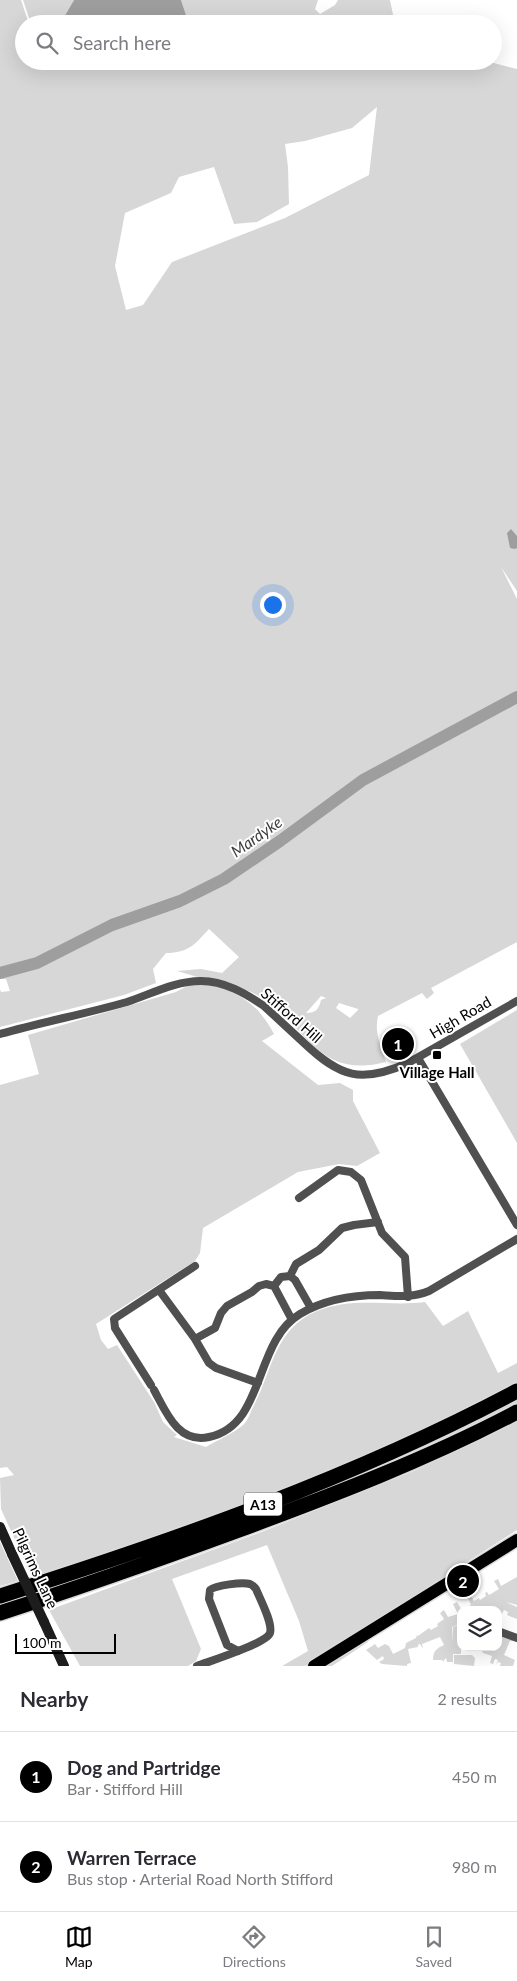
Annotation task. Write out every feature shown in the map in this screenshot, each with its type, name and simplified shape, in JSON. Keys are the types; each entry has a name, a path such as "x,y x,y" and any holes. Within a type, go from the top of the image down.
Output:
{"highway":[{"name":"A13","path":"0,1596 86,1568 269,1502 412,1444 517,1391"},
{"name":"A13","path":"0,1612 96,1582 276,1516 411,1462 517,1412"}],"main road":[{"name":"Pilgrims Lane","path":"0,1527 64,1666"},
{"path":"314,1666 517,1540"},
{"name":"Pilgrims Lane","path":"55,1666 56,1649"}],"street":[{"name":"Stifford Hill","path":"0,1034 127,1002 176,985 201,981 226,985 254,999 327,1064 346,1072 371,1075 393,1070 418,1058"},
{"name":"High Road","path":"418,1058 517,1001"},
{"path":"418,1058 517,1225"},
{"path":"299,1198 338,1170 351,1172 361,1180 378,1222 389,1241 406,1257 408,1297"},
{"path":"290,1276 296,1264 326,1245 333,1234 342,1228 378,1222"},
{"path":"195,1266 114,1319 115,1328 153,1387 177,1429 190,1436 200,1438 222,1432 234,1424 244,1413 273,1343 292,1320 311,1308 344,1297 359,1295 408,1297 429,1292 517,1239"},
{"path":"274,1286 280,1277 290,1276 295,1280 311,1308"},
{"path":"195,1339 215,1328 221,1313 227,1306 259,1286 266,1284 274,1286 292,1320"},
{"path":"159,1290 195,1339 203,1355 216,1368 258,1383"},
{"path":"198,1666 238,1651 267,1638 270,1632 270,1624 256,1589 251,1584 218,1586 210,1592 209,1599 227,1645 238,1651"},
{"path":"502,1632 517,1638"},
{"path":"220,1658 227,1645"}],"shaded area":[{"path":"0,0 21,0 26,15 15,15 15,70 502,70 502,65 517,69 517,591 501,567 517,599 517,942 431,988 434,993 427,999 422,993 378,1016 377,1034 386,1062 361,1066 341,1063 325,1055 311,1044 270,1003 251,992 177,971 201,969 222,973 239,957 209,929 191,947 174,953 166,953 153,969 156,983 124,995 0,1027 0,989 1,992 10,991 6,979 0,979","holes":["377,107 369,175 285,218 172,262 143,305 126,310 115,266 125,213 171,193 179,177 214,167 234,224 257,222 289,204 285,144 305,141 352,128","321,996 326,998 321,1000 316,1010 306,1013","339,1003 358,1009 358,1010 350,1018 336,1008"]},
{"path":"23,0 74,0 65,15 28,15"},
{"path":"74,0 181,0 186,15 65,15"},
{"path":"181,0 318,0 315,9 320,14 335,5 338,0 390,0 393,15 186,15"},
{"path":"511,529 517,536 517,548 515,549 510,548 507,533"},
{"path":"209,984 230,991 255,1008 262,1015 274,1034 262,1041 318,1085 340,1083 353,1090 353,1101 380,1153 357,1166 339,1164 298,1172 203,1228 200,1253 195,1261 96,1324 101,1340 108,1349 117,1345 154,1402 163,1422 177,1435 174,1437 206,1447 242,1426 259,1395 282,1341 291,1329 302,1319 317,1311 345,1304 425,1302 443,1326 468,1311 498,1373 517,1363 517,1382 459,1412 340,1466 218,1514 32,1577 1,1509 0,1478 14,1475 7,1467 0,1468 0,1085 39,1074 28,1035 176,992 189,985"},
{"path":"517,1010 517,1143 460,1044"},
{"path":"517,1398 517,1403 476,1424 349,1478"},
{"path":"517,1421 517,1530 305,1666 282,1666 308,1651 299,1621 267,1545 172,1579 201,1649 196,1661 188,1666 80,1666 49,1610 264,1531 416,1470"},
{"path":"0,1542 18,1581 0,1586"},
{"path":"517,1577 517,1605 506,1602 517,1607 517,1619 507,1615 508,1612 504,1610 502,1614 502,1606 469,1606 471,1605 467,1596 470,1594 474,1601 479,1598 480,1600 486,1596 485,1593 487,1592 489,1595 499,1589 494,1581 498,1579 501,1586"},
{"path":"457,1602 460,1606 457,1606 457,1612 453,1604"},
{"path":"444,1610 448,1617 457,1614 457,1625 452,1627 452,1643 453,1627 457,1626 457,1651 461,1651 461,1654 453,1654 453,1662 447,1662 446,1658 444,1662 442,1660 433,1660 436,1650 444,1645 440,1637 422,1644 423,1649 420,1644 418,1647 408,1649 411,1663 407,1664 407,1666 382,1664 379,1662 384,1659 383,1656 377,1660 366,1650 375,1644 378,1648 385,1644 389,1646 393,1654 405,1648 406,1643 416,1638 417,1635 429,1628 431,1630 438,1626 437,1624 444,1619 440,1613"},
{"path":"502,1637 514,1641 510,1641 504,1655 515,1660 513,1666 500,1666 501,1663 498,1662 496,1665 498,1660 495,1659 493,1664 490,1663 492,1656 482,1651 502,1651"},
{"path":"367,1639 368,1642 332,1666 322,1666"},
{"path":"454,1655 472,1655 475,1658 474,1666 454,1664"}],"waterway":[{"name":"Mardyke","path":"0,973 37,963 112,925 180,901 224,879 280,841 363,780 517,697"}],"place":[{"name":"Dog and Partridge","path":"398,1044"},
{"name":"Village Hall","path":"437,1055"},
{"name":"Warren Terrace","path":"463,1581"}]}
